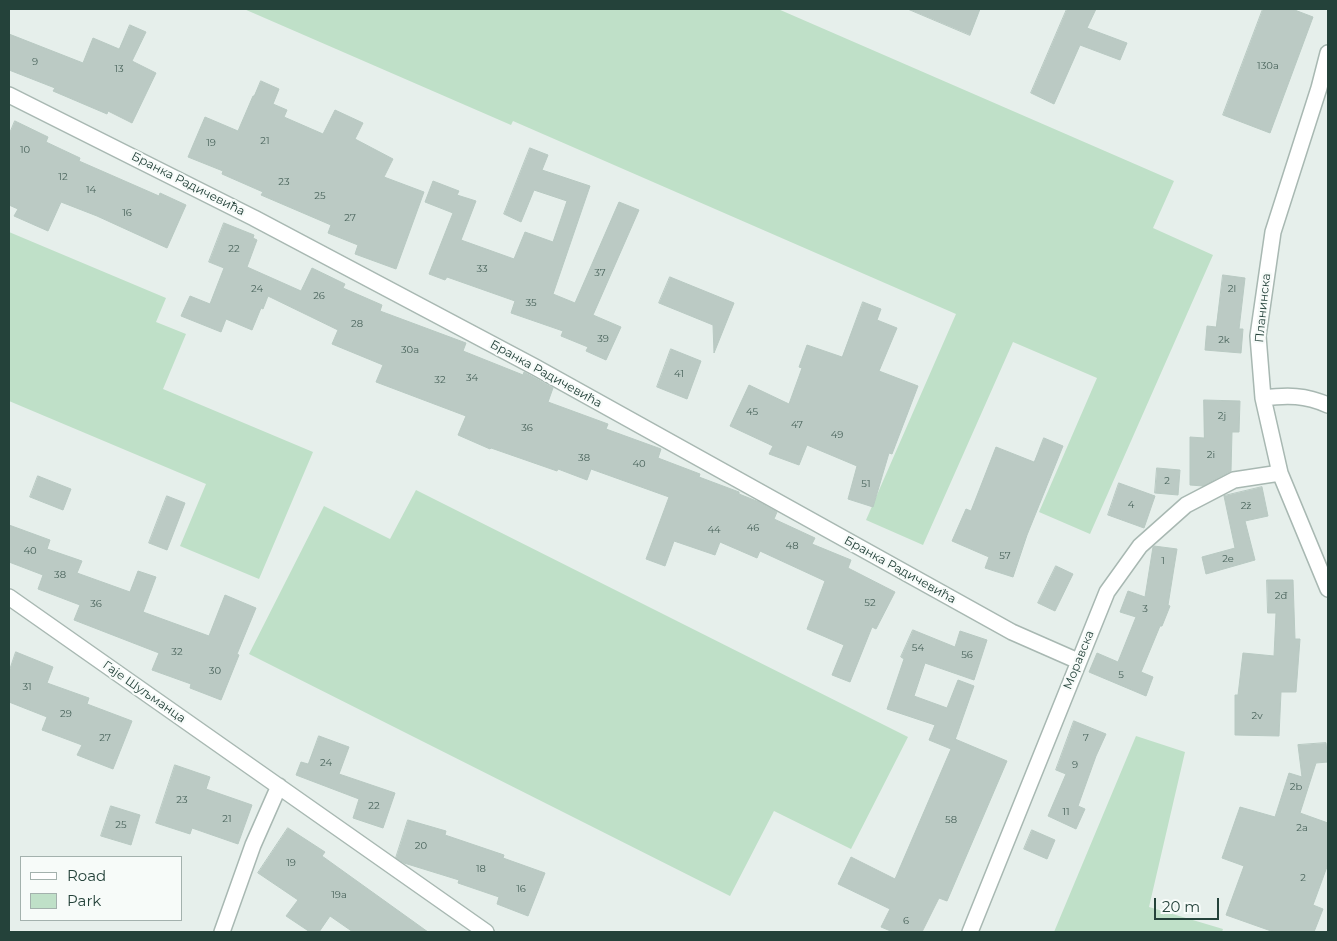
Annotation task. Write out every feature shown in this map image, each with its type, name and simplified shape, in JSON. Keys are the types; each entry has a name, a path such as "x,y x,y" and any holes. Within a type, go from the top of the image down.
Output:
{"street":[{"name":"Планинска","path":"1328,53 1319,88 1272,232 1258,336 1263,398 1280,474 1328,589"},
{"name":"Бранка Радичевића","path":"9,95 272,227 535,367 1012,632 1078,661"},
{"path":"1263,398 1299,396 1311,398 1328,405"},
{"name":"Моравска","path":"970,932 1107,592 1140,546 1186,505 1234,480 1280,474"},
{"name":"Гаје Шуљманца","path":"9,597 486,932"},
{"path":"222,932 253,845 279,786"}],"green space":[{"path":"244,9 778,9 1174,181 1153,228 1213,255 1090,534 1039,512 1097,378 1013,342 923,545 866,520 956,314 513,121 511,125"},
{"path":"9,232 166,298 156,322 186,334 163,389 313,452 259,579 180,546 206,484 9,401"},
{"path":"416,490 908,737 851,849 774,811 730,896 249,654 324,506 390,539"},
{"path":"1136,736 1185,752 1149,907 1223,929 1222,932 1054,932"}],"building":[{"path":"908,9 980,9 970,35"},
{"path":"1067,9 1096,9 1087,28 1127,43 1120,60 1080,45 1054,104 1031,93"},
{"path":"1263,9 1292,9 1313,17 1270,133 1223,115"},
{"path":"130,25 146,32 132,61 156,73 132,123 108,111 107,114 53,91 55,88 9,70 9,34 83,63 93,38 119,49"},
{"path":"261,81 279,89 273,104 287,110 284,117 323,134 335,110 363,123 355,139 393,159 384,177 424,192 396,269 355,254 358,245 328,233 331,225 261,195 263,192 222,174 223,171 188,157 205,117 238,131"},
{"path":"15,121 48,137 46,142 80,158 79,161 159,196 160,193 186,205 167,248 61,202 48,231 14,216 18,209 9,205 9,135"},
{"path":"530,148 548,155 542,170 590,186 553,294 575,303 619,202 639,210 593,315 621,327 606,360 586,351 588,347 561,336 563,331 511,313 515,301 447,277 445,280 429,274 453,213 425,202 433,181 459,191 457,195 476,201 461,240 514,259 525,232 553,242 567,201 534,190 521,222 504,214"},
{"path":"224,223 254,235 253,238 257,240 247,267 301,291 312,268 345,284 343,288 382,305 380,311 466,343 463,351 523,375 524,372 553,388 548,402 608,424 606,429 661,449 658,458 700,474 699,477 739,492 739,494 759,502 777,512 774,519 815,538 812,544 851,560 848,568 895,592 876,629 872,627 850,682 832,675 844,645 807,629 825,581 760,551 757,558 720,542 715,555 674,541 665,566 646,559 669,497 591,469 587,480 558,469 557,471 490,449 458,435 466,416 376,382 383,365 332,344 338,330 268,296 252,330 226,319 221,332 181,316 190,296 210,304 224,268 209,262"},
{"path":"1223,275 1245,278 1239,329 1243,329 1241,353 1205,350 1207,326 1216,327"},
{"path":"670,277 734,303 714,353 713,325 659,303"},
{"path":"863,302 881,309 877,320 897,328 879,371 918,386 892,454 889,453 873,507 848,499 857,466 807,445 799,465 769,454 773,446 730,426 749,385 789,404 802,368 799,367 807,345 842,357"},
{"path":"671,349 701,361 687,399 657,387"},
{"path":"1204,400 1240,401 1239,432 1232,432 1231,471 1203,486 1190,485 1190,437 1204,438"},
{"path":"1044,438 1063,446 1027,535 1013,577 985,568 989,557 952,541 966,509 971,511 996,447 1034,462"},
{"path":"1157,468 1180,470 1178,495 1155,493"},
{"path":"38,476 71,489 63,510 30,497"},
{"path":"1119,483 1155,496 1144,528 1108,515"},
{"path":"1262,487 1268,516 1245,521 1255,560 1206,574 1202,557 1235,548 1224,496"},
{"path":"167,496 185,503 167,550 149,543"},
{"path":"9,525 50,540 47,549 82,561 77,573 130,592 138,571 156,577 143,612 209,636 225,595 256,608 221,700 190,688 191,684 152,670 159,653 74,620 80,605 38,589 43,575 9,562"},
{"path":"1154,546 1177,549 1168,605 1170,606 1141,672 1153,677 1146,696 1089,672 1097,653 1118,662 1136,617 1120,612 1128,591 1145,597"},
{"path":"1056,566 1073,574 1055,611 1038,603"},
{"path":"1267,580 1293,580 1295,639 1300,639 1296,692 1281,692 1279,736 1235,735 1235,695 1238,695 1243,653 1274,656 1276,613 1268,613"},
{"path":"913,630 955,647 960,631 987,640 974,680 925,663 914,696 947,708 958,680 974,686 955,739 1007,761 947,901 939,898 922,932 893,932 881,927 890,909 838,884 851,857 895,879 951,749 929,740 935,725 887,709 904,659 901,657"},
{"path":"16,652 53,667 47,683 89,698 87,704 132,721 113,769 77,755 82,745 42,730 47,717 9,702 9,672"},
{"path":"1074,721 1106,734 1078,806 1085,809 1076,829 1048,816 1066,774 1056,770"},
{"path":"319,736 349,747 339,774 395,793 383,828 353,818 359,799 296,775 301,762 308,764"},
{"path":"1326,743 1328,762 1316,763 1300,813 1328,823 1328,864 1313,905 1323,909 1314,932 1274,932 1226,915 1244,866 1222,858 1240,807 1275,817 1289,773 1302,777 1298,745"},
{"path":"175,765 210,777 206,789 252,805 238,844 192,828 190,834 156,823"},
{"path":"111,806 140,815 131,845 101,836"},
{"path":"408,820 446,831 445,835 504,855 503,858 545,873 528,916 497,904 499,897 458,883 459,880 404,863 396,858"},
{"path":"288,828 325,852 322,856 428,932 353,932 330,916 319,932 310,932 286,916 298,900 258,873"},
{"path":"1032,830 1055,840 1047,859 1024,849"}]}
